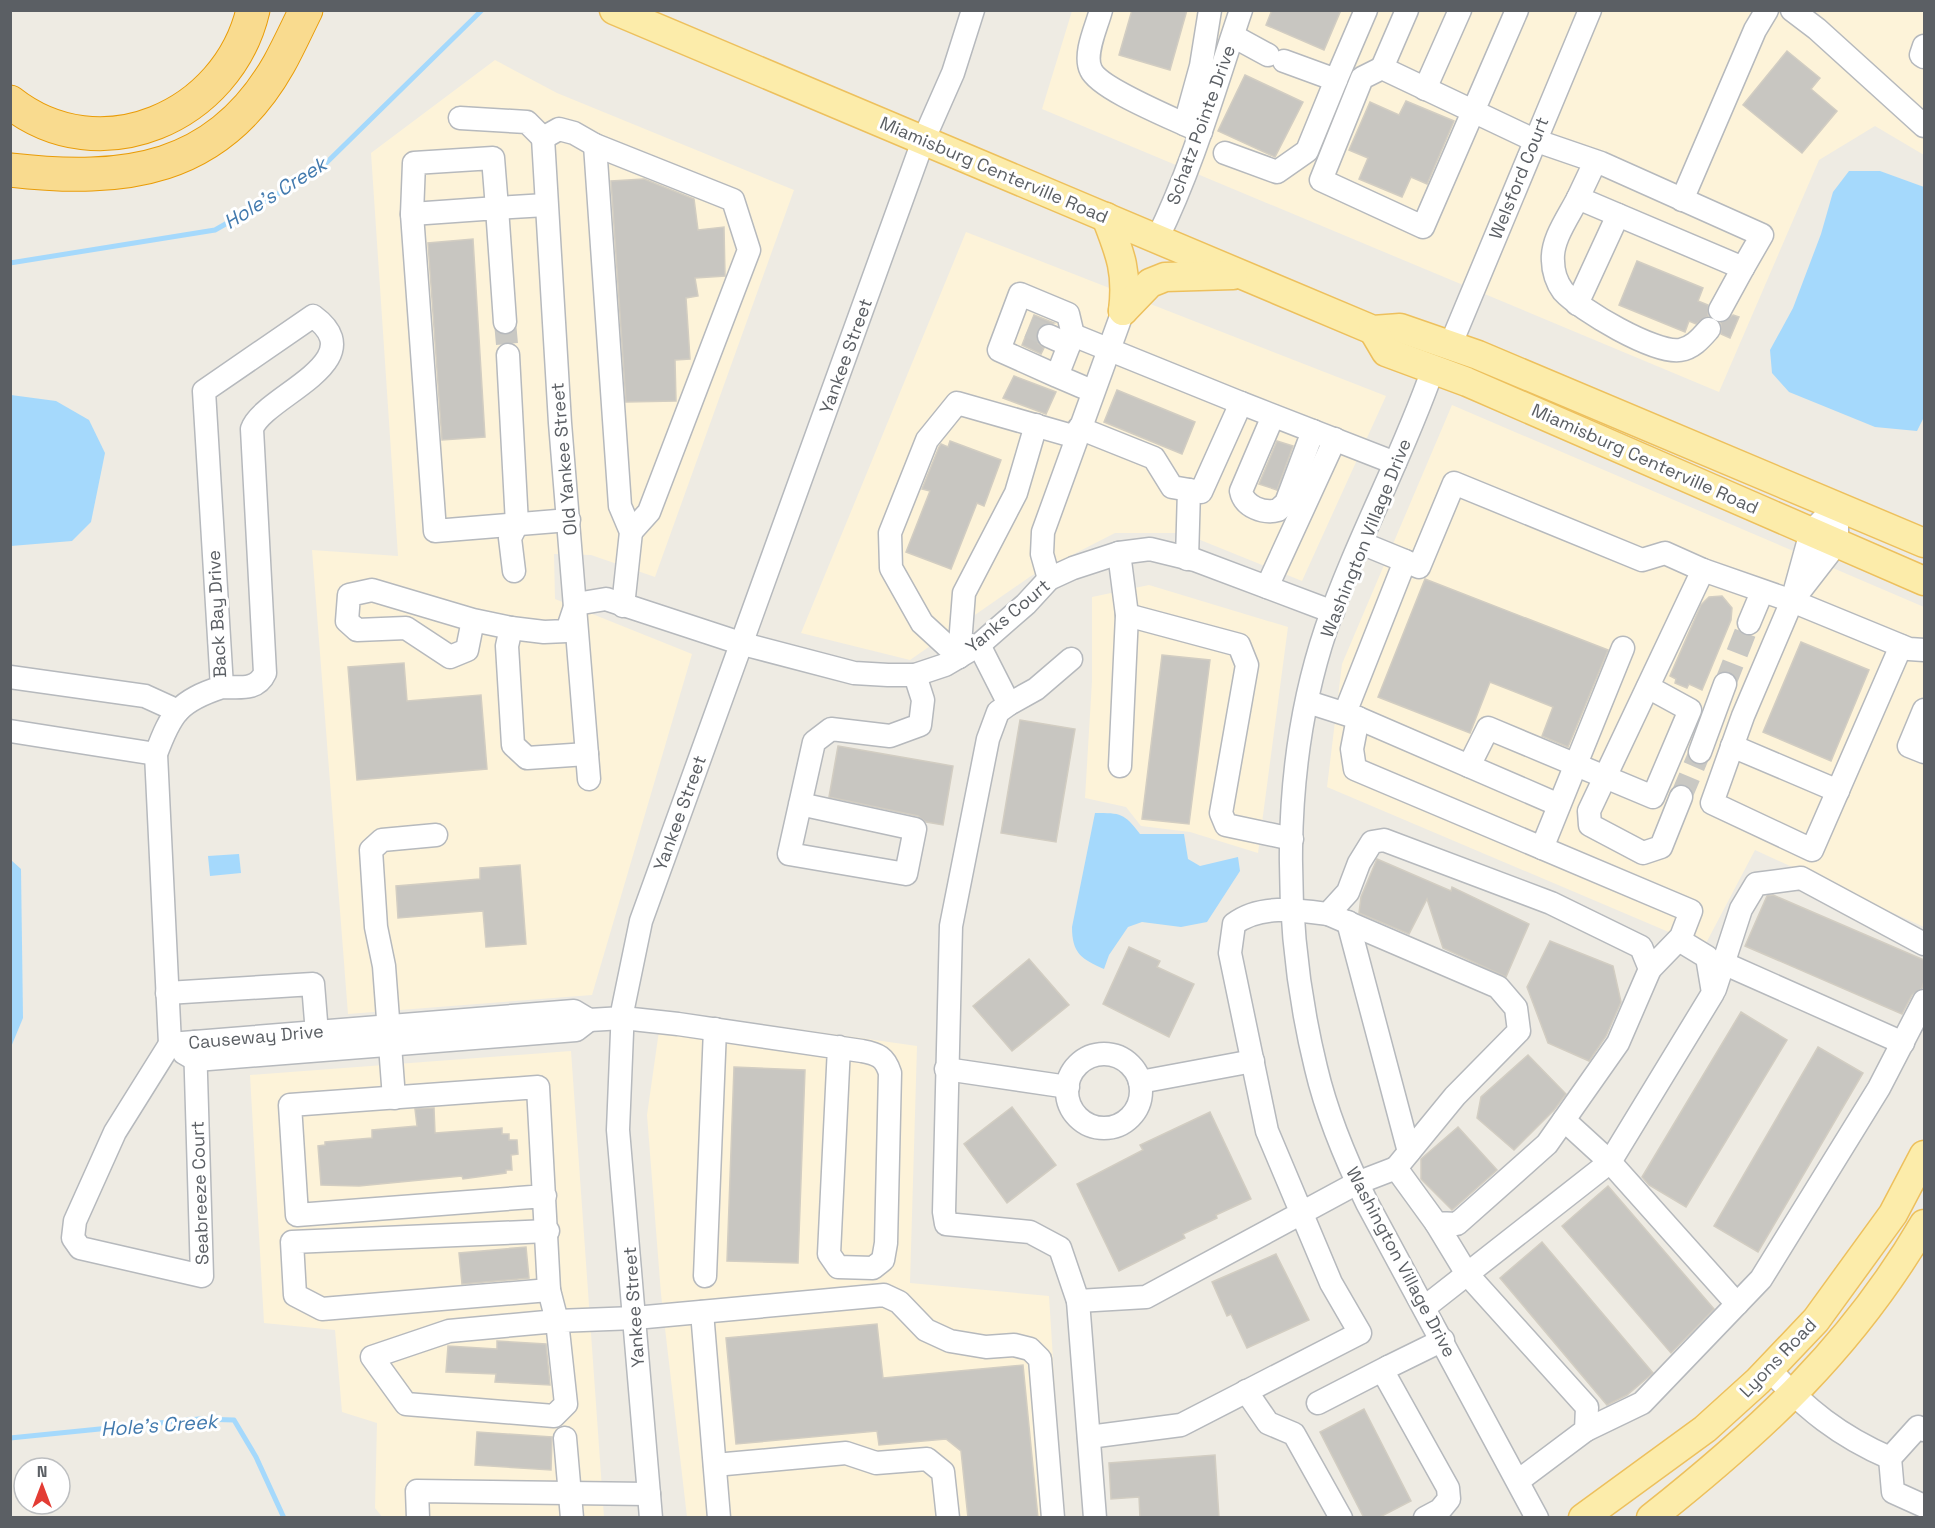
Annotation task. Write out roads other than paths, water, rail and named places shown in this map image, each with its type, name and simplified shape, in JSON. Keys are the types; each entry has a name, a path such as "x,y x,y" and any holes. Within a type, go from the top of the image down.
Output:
{"highway":[{"path":"10,102 24,112 77,134 117,134 153,126 205,94 237,55 253,10"},
{"path":"10,170 83,176 125,173 178,160 200,149 220,136 264,87 279,65 306,10"}],"main road":[{"name":"Miamisburg Centerville Road","path":"614,10 1240,273 1375,334 1386,352 1433,369 1924,581"},
{"path":"1106,217 1123,261 1126,286 1123,311"},
{"path":"1123,311 1150,283 1165,277 1226,276 1240,273"},
{"name":"Miamisburg Centerville Road","path":"1375,334 1400,328 1504,366 1924,543"},
{"path":"1433,369 1440,363 1455,364 1472,371 1504,366"},
{"name":"Lyons Road","path":"1583,1518 1705,1429 1769,1369 1816,1320 1893,1214 1924,1155"},
{"name":"Lyons Road","path":"1651,1518 1717,1466 1794,1396 1849,1333 1903,1261 1924,1224"}],"street":[{"name":"Yankee Street","path":"651,1518 618,1130 622,1018 641,921 924,141 953,73 973,10"},
{"path":"1101,10 1090,51 1090,69 1102,84 1193,128 1210,10"},
{"name":"Schatz Pointe Drive","path":"1157,239 1175,203 1193,128 1233,36 1241,10"},
{"path":"1225,153 1277,172 1307,151 1366,10"},
{"path":"1407,10 1382,68 1362,78 1321,180 1423,227 1517,10"},
{"path":"1425,89 1460,10"},
{"name":"Welsford Court","path":"1450,346 1590,10"},
{"path":"1682,200 1755,30 1767,10"},
{"path":"1792,10 1817,29 1924,126"},
{"path":"1233,36 1276,58 1336,80"},
{"path":"1924,46 1921,55 1924,57"},
{"path":"1382,68 1534,140 1595,162 1762,235 1715,320 1689,348 1678,351 1656,347 1577,304 1562,289 1554,273 1552,260 1555,244 1595,162"},
{"path":"460,118 527,122 543,138 559,129 574,133 595,146 733,200 749,250 649,512 631,532"},
{"name":"Old Yankee Street","path":"543,138 546,205 589,779"},
{"path":"595,146 620,506 631,532 623,606"},
{"path":"506,322 494,158 414,163 412,214 435,531 569,520"},
{"path":"1578,198 1743,268"},
{"path":"412,214 546,205"},
{"path":"1577,304 1618,215"},
{"path":"1049,579 1042,554 1043,532 1092,391 1123,311"},
{"name":"Back Bay Drive","path":"170,1044 156,754 167,721 196,696 222,687 255,686 261,681 264,673 252,429 254,422 268,409 320,371 327,359 329,334 324,324 313,316 204,392 222,687"},
{"path":"1046,332 1057,376"},
{"path":"1092,391 999,350 1046,332 1109,350 1395,463"},
{"path":"508,355 517,524 510,538 514,571"},
{"name":"Washington Village Drive","path":"1433,369 1326,630 1308,702 1296,778 1292,839 1292,909 1297,963 1316,1070 1330,1117 1357,1183 1537,1518"},
{"path":"959,657 922,623 891,568 890,533 927,440 957,403 1036,425 1077,433 1154,458 1172,487 1201,492 1241,403"},
{"path":"1273,416 1241,491 1246,502 1261,510 1278,510 1286,503 1314,431"},
{"path":"959,657 964,593 1016,493 1036,425"},
{"path":"1267,587 1335,439"},
{"path":"1361,543 1419,567 1454,483 1642,560 1665,553 1703,570 1792,601 1901,646 1924,650"},
{"path":"1187,559 1190,490"},
{"path":"1812,850 1712,803 1743,716 1792,601 1810,532 1837,505"},
{"path":"1792,601 1837,543 1837,505"},
{"name":"Yanks Court","path":"576,604 606,599 743,644 854,673 915,675 959,657 979,645 1026,604 1049,579 1072,568 1119,553 1150,549 1187,559 1333,612"},
{"path":"1119,553 1127,615 1120,766"},
{"path":"1405,561 1351,715 1355,769 1691,911 1679,940 1650,969 1618,1043 1547,1144 1457,1224 1436,1223"},
{"path":"1681,797 1661,847 1643,853 1590,825 1588,811 1703,570"},
{"path":"473,620 467,650 450,657 406,628 357,630 347,621 349,596 372,590 473,620 543,632 567,631 576,604"},
{"path":"1749,622 1762,592"},
{"path":"406,628 412,603"},
{"path":"1127,615 1239,645 1247,665 1221,813 1226,825 1292,839"},
{"path":"511,628 507,646 513,745 526,758 587,754"},
{"path":"979,645 1009,704"},
{"path":"1801,878 1901,646"},
{"path":"1542,848 1623,648"},
{"path":"1071,658 1036,690 998,712 988,739 951,926 944,1147 946,1224 1030,1232 1060,1248 1078,1301 1095,1518"},
{"path":"800,804 915,829 906,874 789,854 800,804 814,742 831,729 890,736 920,725 923,700 915,675"},
{"path":"10,677 145,696 178,711"},
{"path":"1700,752 1725,684"},
{"path":"1469,766 1488,728 1606,775 1653,797 1690,710 1648,687"},
{"path":"1308,702 1351,715 1558,806"},
{"path":"1924,710 1909,746 1924,752"},
{"path":"10,731 156,754"},
{"path":"1732,746 1838,790"},
{"path":"394,1098 384,966 375,927 370,850 382,840 436,835"},
{"path":"1586,1430 1587,1407 1467,1274 1402,1160 1338,918 1359,862 1372,842 1384,840 1561,908 1641,947 1650,969"},
{"path":"1425,1307 1610,1162 1713,993 1741,909 1756,884 1801,878 1924,944"},
{"path":"1078,1301 1146,1297 1301,1212 1402,1160 1455,1096 1519,1031 1516,1008 1498,987 1338,918 1292,909 1252,914 1234,924 1230,953 1267,1131 1301,1212 1331,1283 1360,1333 1180,1425 1089,1437"},
{"path":"1679,940 1707,957 1713,993"},
{"path":"1723,963 1903,1043"},
{"path":"167,993 313,984 318,1042"},
{"path":"1518,1481 1586,1430 1642,1403 1761,1279 1879,1088 1924,1001"},
{"name":"Causeway Drive","path":"170,1044 196,1051 318,1042 389,1036 574,1011 589,1020 622,1018 716,1029 839,1047 876,1054 886,1061 890,1072 886,1243 884,1260 873,1268 838,1267 830,1254 839,1047"},
{"path":"705,1276 716,1029"},
{"name":"Seabreeze Court","path":"170,1044 115,1132 75,1221 73,1238 80,1248 202,1276 196,1051"},
{"path":"1098,1055 1115,1056 1134,1069 1140,1082 1140,1103 1132,1117 1112,1128 1094,1127 1081,1121 1072,1111 1067,1098 1068,1088 1069,1080 1078,1065 1098,1055"},
{"path":"1140,1082 1252,1061"},
{"path":"946,1070 1068,1088"},
{"path":"545,1196 297,1215 290,1106 538,1087 548,1231 549,1290 557,1321 566,1404 554,1416 406,1404 372,1357 449,1331 557,1321 635,1318 884,1295 899,1302 926,1330 950,1341 986,1347 1014,1345 1030,1349 1040,1359 1053,1518"},
{"path":"1564,1120 1610,1162 1737,1304"},
{"path":"548,1231 291,1242 295,1295 322,1309 549,1290"},
{"path":"702,1312 720,1518"},
{"path":"1318,1403 1443,1340"},
{"path":"1388,1367 1385,1375 1448,1488 1449,1499 1440,1510 1425,1518"},
{"path":"1769,1369 1794,1396 1829,1425 1855,1442 1890,1458"},
{"path":"1246,1391 1268,1423 1294,1434 1341,1518"},
{"path":"1924,1430 1918,1427 1890,1458 1893,1492 1924,1506"},
{"path":"565,1438 572,1518"},
{"path":"715,1465 846,1453 876,1463 927,1459 943,1472 948,1518"},
{"path":"418,1518 417,1491 649,1494"}],"water":[{"path":"1849,171 1880,171 1924,187 1924,417 1917,431 1875,427 1789,392 1772,373 1770,350 1793,308 1821,234 1833,192"},
{"path":"11,395 56,401 89,420 105,453 91,522 72,541 11,546"},
{"path":"1095,813 1111,813 1126,818 1140,834 1184,834 1188,859 1200,866 1238,857 1240,871 1207,922 1181,927 1142,922 1128,927 1109,955 1104,969 1084,958 1076,950 1072,927"},
{"path":"239,854 241,873 210,876 208,856"},
{"path":"11,860 21,869 23,1018 11,1047"}],"waterway":[{"name":"Hole's Creek","path":"10,263 215,230 318,171 482,10"},
{"name":"Hole's Creek","path":"10,1438 199,1419 234,1420 256,1457 284,1518"}],"tunnel":[{"path":"505,322 508,355"},
{"path":"1029,327 1049,336"},
{"path":"1725,684 1749,623"},
{"path":"1681,797 1700,752"}]}
